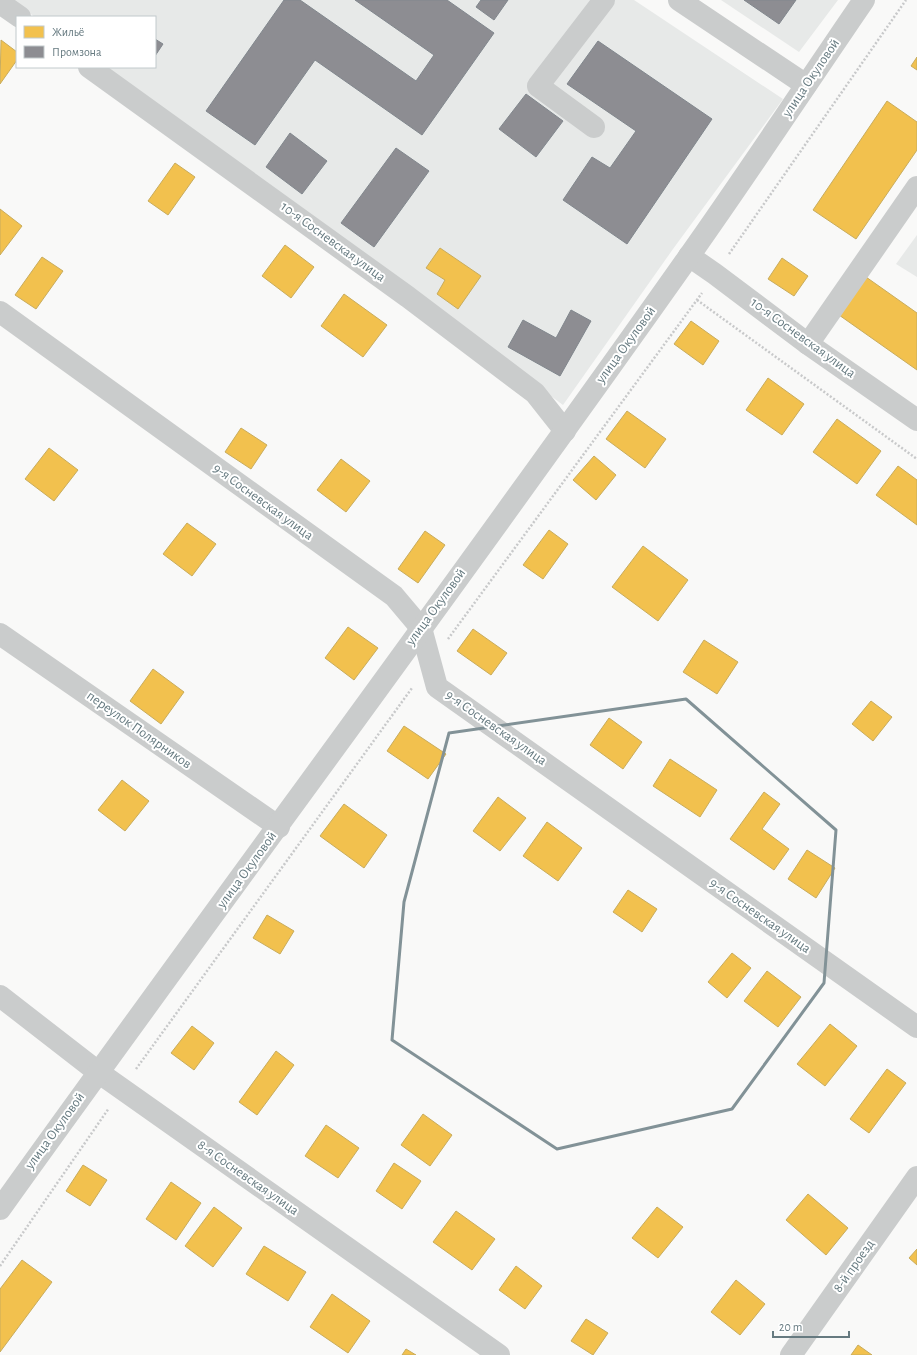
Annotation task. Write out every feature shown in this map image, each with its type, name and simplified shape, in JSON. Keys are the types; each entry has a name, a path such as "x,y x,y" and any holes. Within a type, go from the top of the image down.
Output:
{"street":[{"path":"594,127 538,86 604,0"},
{"path":"679,0 806,85"},
{"name":"улица Окуловой","path":"0,1209 98,1072 279,827 421,628 565,431 689,256 864,0"},
{"path":"0,3 19,16"},
{"name":"10-я Сосневская улица","path":"90,68 408,297 535,393 565,431"},
{"path":"808,344 917,187"},
{"name":"10-я Сосневская улица","path":"689,256 808,344 917,420"},
{"name":"9-я Сосневская улица","path":"0,312 394,596 421,628 437,687 917,1028"},
{"name":"переулок Полярников","path":"0,634 279,827"},
{"name":"8-я Сосневская улица","path":"0,996 98,1072 499,1355"},
{"name":"8-й проезд","path":"791,1355 917,1176"}],"path":[{"path":"0,1266 122,1089 715,274 906,0"},
{"path":"696,300 917,458"}],"highlighted area":[{"path":"686,699 836,830 824,983 732,1109 557,1149 392,1040 404,902 449,733"}],"shaded area":[{"path":"11,0 634,0 783,99 673,249 563,405 104,68 156,68 156,16 34,16"},
{"path":"721,0 838,0 799,52"},
{"path":"917,235 917,277 896,264"}],"building: Жильё":[{"path":"1,40 16,51 16,61 0,84"},
{"path":"917,57 917,70 911,66"},
{"path":"887,101 917,122 917,150 856,239 813,210"},
{"path":"175,163 195,177 168,215 148,201"},
{"path":"0,209 22,226 0,255"},
{"path":"285,245 314,267 291,298 262,276"},
{"path":"440,248 481,276 458,309 437,294 445,280 426,268"},
{"path":"42,257 63,271 36,309 15,295"},
{"path":"782,258 808,276 794,296 768,279"},
{"path":"866,277 917,313 917,370 839,315"},
{"path":"344,294 387,325 363,357 321,326"},
{"path":"691,321 719,341 703,365 674,344"},
{"path":"768,378 804,404 782,435 746,410"},
{"path":"627,411 666,439 645,468 606,439"},
{"path":"837,419 881,451 857,484 813,452"},
{"path":"241,428 267,445 251,469 225,452"},
{"path":"49,448 78,470 54,501 25,479"},
{"path":"594,456 616,475 596,500 573,480"},
{"path":"341,459 370,481 346,512 317,490"},
{"path":"898,466 917,480 917,525 876,495"},
{"path":"187,523 216,544 192,576 163,554"},
{"path":"549,530 568,544 543,579 523,565"},
{"path":"425,531 445,545 418,583 398,569"},
{"path":"643,546 688,580 658,621 612,587"},
{"path":"348,627 378,648 354,680 325,658"},
{"path":"473,629 507,653 491,675 457,651"},
{"path":"704,640 738,662 717,694 683,672"},
{"path":"153,669 184,692 161,724 130,701"},
{"path":"871,701 892,717 873,741 852,724"},
{"path":"609,718 642,742 623,769 590,745"},
{"path":"404,726 446,754 428,779 387,751"},
{"path":"670,759 717,790 700,817 653,786"},
{"path":"122,780 149,801 125,831 98,810"},
{"path":"764,792 780,804 762,829 789,849 774,870 730,839"},
{"path":"498,797 526,818 500,851 473,831"},
{"path":"344,804 387,835 364,868 320,836"},
{"path":"547,822 582,848 558,881 523,856"},
{"path":"807,850 835,868 816,898 788,879"},
{"path":"628,890 657,909 642,932 613,912"},
{"path":"267,915 294,931 280,954 253,938"},
{"path":"732,953 751,968 727,998 708,982"},
{"path":"767,971 801,997 778,1027 744,1001"},
{"path":"830,1024 857,1046 825,1086 797,1064"},
{"path":"192,1026 214,1043 194,1070 171,1053"},
{"path":"276,1051 294,1065 257,1115 239,1102"},
{"path":"887,1069 906,1083 869,1133 850,1119"},
{"path":"423,1114 452,1135 430,1166 401,1145"},
{"path":"326,1125 359,1148 338,1178 305,1156"},
{"path":"394,1163 421,1181 402,1209 376,1191"},
{"path":"83,1165 107,1180 90,1206 66,1191"},
{"path":"171,1182 201,1203 176,1240 146,1219"},
{"path":"808,1194 848,1228 826,1255 786,1220"},
{"path":"214,1207 242,1228 213,1267 185,1246"},
{"path":"657,1207 683,1227 658,1258 632,1238"},
{"path":"456,1211 495,1239 472,1270 433,1242"},
{"path":"264,1246 306,1272 288,1301 246,1274"},
{"path":"917,1249 917,1265 909,1258"},
{"path":"22,1260 52,1282 0,1352 0,1289"},
{"path":"516,1266 542,1286 525,1309 499,1290"},
{"path":"736,1280 765,1304 740,1335 711,1312"},
{"path":"332,1294 370,1321 348,1353 310,1327"},
{"path":"586,1319 608,1333 593,1355 571,1341"},
{"path":"858,1345 872,1355 851,1355"},
{"path":"406,1349 416,1355 402,1355"}],"building: Промзона":[{"path":"284,0 300,0 416,81 434,55 355,0 447,0 494,33 422,135 315,60 255,145 206,111"},
{"path":"481,0 508,0 494,20 476,7"},
{"path":"744,0 796,0 779,24"},
{"path":"156,40 163,44 156,54"},
{"path":"598,41 712,119 627,244 563,200 592,157 610,168 636,131 567,84"},
{"path":"526,94 563,121 536,157 499,129"},
{"path":"290,133 327,161 302,194 266,167"},
{"path":"396,148 429,171 374,247 341,223"},
{"path":"571,310 591,321 560,376 508,347 523,320 556,338"}]}
